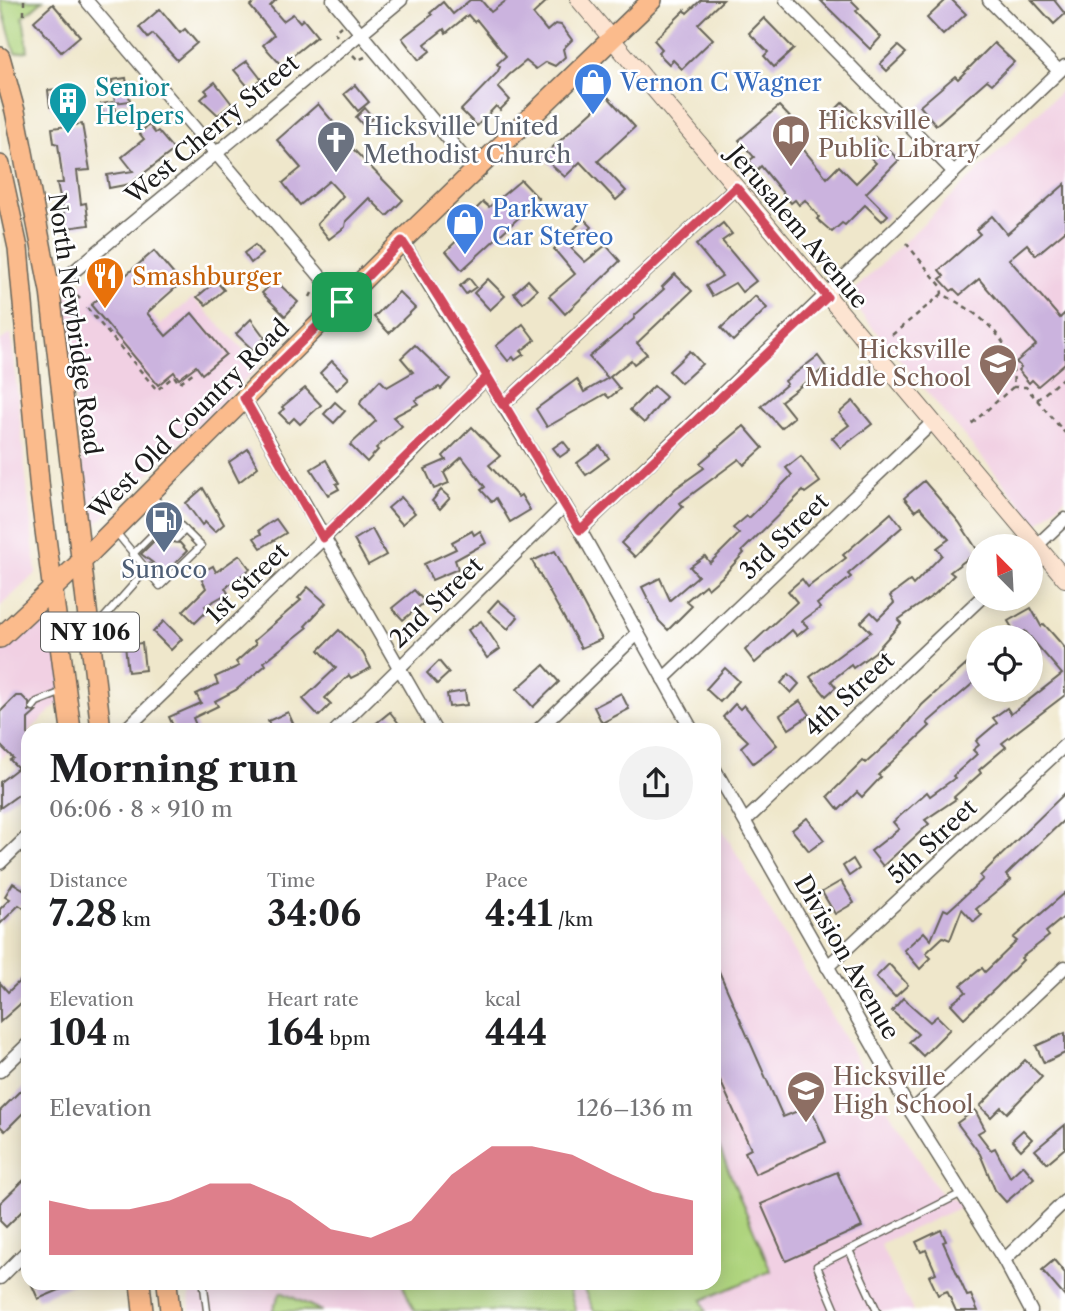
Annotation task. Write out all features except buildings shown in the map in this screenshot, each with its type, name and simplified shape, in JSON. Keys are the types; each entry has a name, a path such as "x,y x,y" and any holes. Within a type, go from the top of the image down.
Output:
{"main road":[{"name":"Jerusalem Avenue","path":"579,0 933,422 1023,534"},
{"name":"West Old Country Road","path":"0,638 82,561 402,241 652,0"},
{"name":"NY 106","path":"0,58 6,97"},
{"name":"North Newbridge Road","path":"6,97 50,291 82,561"},
{"name":"NY 106","path":"0,165 3,194"},
{"name":"North Newbridge Road","path":"3,194 12,223 20,280"},
{"path":"20,280 46,271"},
{"name":"NY 106","path":"20,280 36,462 70,723"},
{"name":"Jerusalem Avenue","path":"1043,557 1065,579"},
{"name":"NY 106","path":"82,561 100,723"},
{"path":"141,1290 143,1311"},
{"path":"168,1290 170,1311"}],"street":[{"path":"86,0 342,302"},
{"path":"333,0 475,172"},
{"name":"West Cherry Street","path":"50,291 401,0"},
{"path":"786,0 954,172"},
{"path":"580,530 827,297 1062,68 989,0"},
{"path":"503,405 736,187"},
{"path":"402,241 580,530 636,635 688,723"},
{"name":"1st Street","path":"132,723 486,378"},
{"path":"244,398 431,723"},
{"name":"3rd Street","path":"663,680 933,422"},
{"name":"2nd Street","path":"343,723 565,505"},
{"path":"1043,540 1065,519"},
{"name":"4th Street","path":"746,820 967,611"},
{"path":"545,723 636,635"},
{"name":"5th Street","path":"827,967 1065,745"},
{"name":"Division Avenue","path":"721,779 911,1112 1004,1260 1031,1311"},
{"path":"0,863 21,843"},
{"path":"911,1112 1065,967"},
{"path":"0,1071 21,1051"},
{"path":"1004,1260 1065,1201"},
{"path":"0,1278 21,1257"}],"lane":[{"path":"114,529 132,555 160,586 201,546 149,494"},
{"path":"132,555 171,516"},
{"path":"176,539 185,530"},
{"path":"90,632 147,569"},
{"path":"33,707 51,694 66,690"},
{"path":"836,1311 817,1266 962,1193"},
{"path":"849,1250 877,1311"},
{"path":"204,1290 207,1311"}],"path":[{"path":"24,0 24,17"},
{"path":"334,33 341,26"},
{"path":"353,55 358,60 365,57"},
{"path":"906,243 941,286 942,294"},
{"path":"62,248 62,255"},
{"path":"892,335 942,294"},
{"path":"942,294 972,308 994,327 1009,355 1015,375 1013,387 969,426"},
{"path":"87,308 156,390 174,376 179,383 194,372"},
{"path":"1037,400 1065,376"},
{"path":"1013,387 1026,387 1065,433"},
{"path":"94,495 94,500"}],"shaded area":[{"name":"Hicksville Middle School","path":"1065,87 1065,498 1038,524 847,297"},
{"path":"108,261 160,325 193,298 260,366 89,531 63,298"},
{"path":"11,333 36,573 0,607 0,341"},
{"path":"52,590 67,695 38,723 21,723 21,739 0,759 0,638"},
{"name":"Hicksville High School","path":"721,827 855,1056 940,1193 965,1205 880,1244 913,1311 190,1311 189,1290 721,1290"}],"green space":[{"path":"0,0 43,0 23,17 28,51 15,53"},
{"path":"721,1153 771,1271 702,1300 706,1311 594,1311 584,1290 721,1290"},
{"path":"405,1290 569,1290 576,1311 414,1311"},
{"path":"281,1292 322,1311 272,1311"}],"place":[{"name":"Vernon C Wagner","path":"593,116"},
{"name":"Senior Helpers","path":"68,135"},
{"name":"Hicksville Public Library","path":"791,168"},
{"name":"Hicksville United Methodist Church","path":"336,174"},
{"name":"Parkway Car Stereo","path":"465,256"},
{"name":"Smashburger","path":"105,310"},
{"name":"Hicksville Middle School","path":"998,397"},
{"name":"Sunoco","path":"164,554"},
{"name":"Hicksville High School","path":"806,1124"}],"route":[{"path":"342,302 244,398 323,538 486,378 503,405 736,187 827,297 580,530 486,378 421,269 402,241 342,302"}]}
